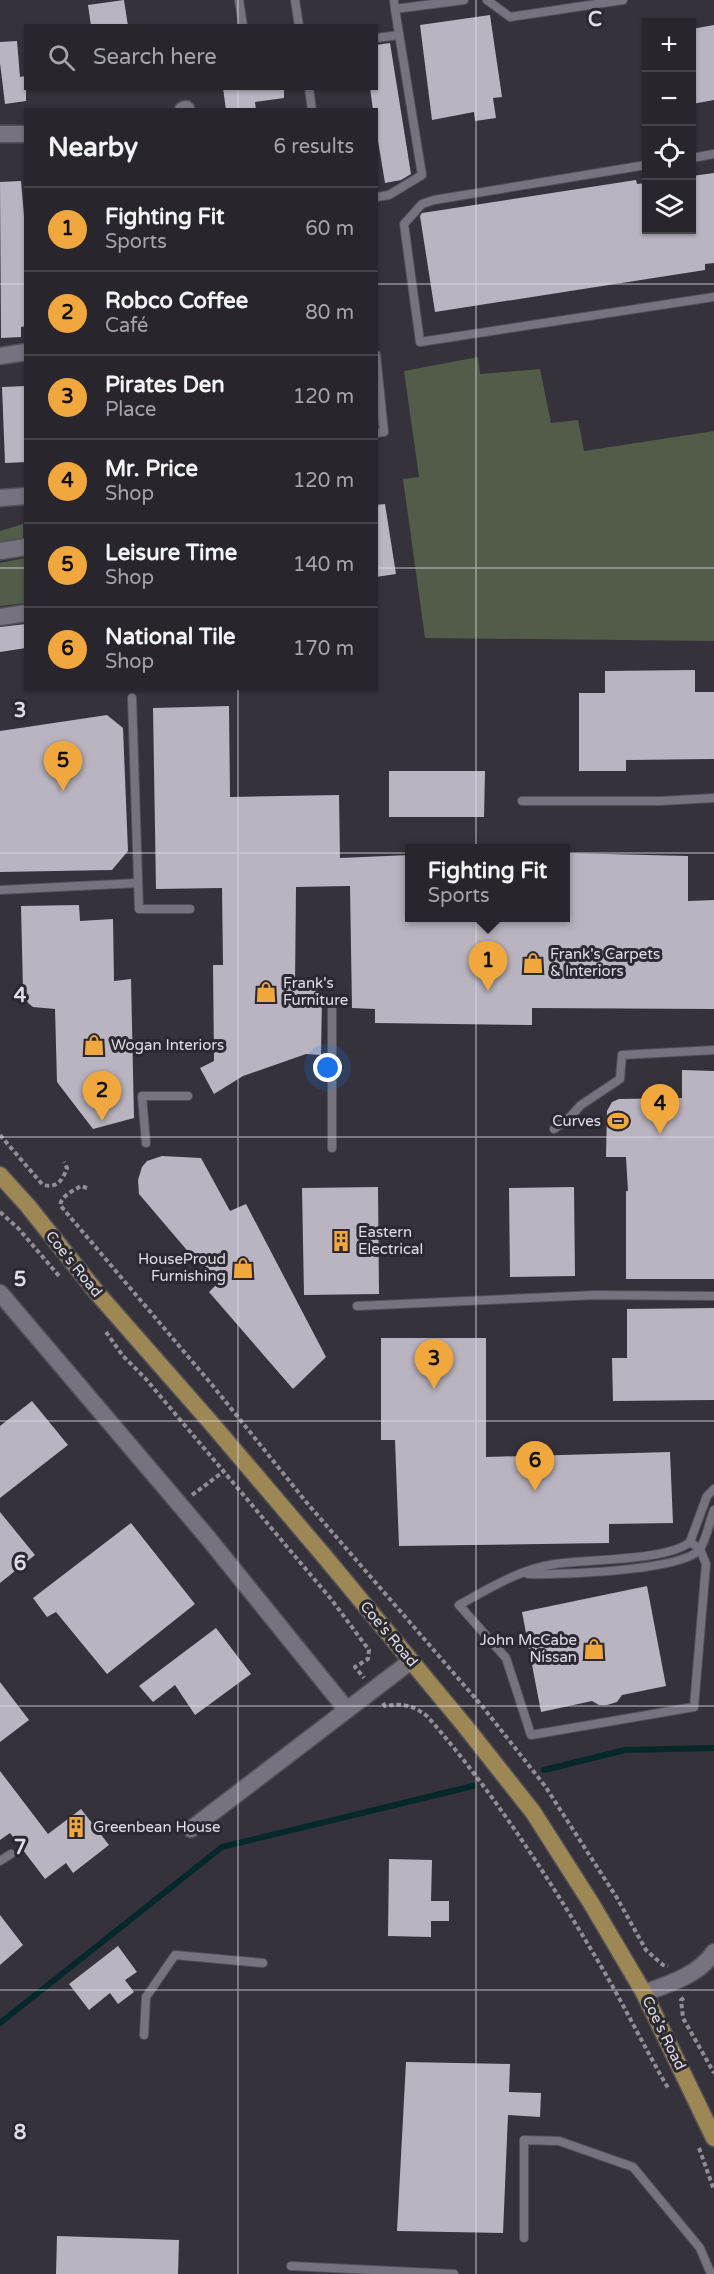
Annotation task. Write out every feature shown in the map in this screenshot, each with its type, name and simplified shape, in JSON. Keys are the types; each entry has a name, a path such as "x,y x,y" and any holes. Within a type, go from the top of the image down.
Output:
{"main road":[{"name":"Coe's Road","path":"0,1175 28,1206 98,1294 212,1424 411,1661 532,1812 591,1903 644,1994 714,2138"}],"street":[{"path":"0,134 24,134"},
{"path":"0,356 24,352"},
{"path":"0,498 24,496"},
{"path":"0,551 24,547"},
{"path":"0,616 24,613"},
{"path":"0,1293 179,1504 346,1710"},
{"path":"191,1829 411,1661"},
{"path":"644,1994 685,1977 708,1962 714,1952"}],"lane":[{"path":"239,0 243,24"},
{"path":"295,0 299,24"},
{"path":"378,197 389,195 422,175 394,5 464,0"},
{"path":"488,0 510,18 623,0"},
{"path":"378,38 399,35"},
{"path":"309,90 312,108"},
{"path":"696,157 714,154"},
{"path":"642,166 434,200 422,204 404,224 420,342 714,297"},
{"path":"378,374 384,432 378,433"},
{"path":"132,698 139,909 190,909"},
{"path":"522,801 660,801 714,798"},
{"path":"0,890 138,884"},
{"path":"332,1003 332,1148"},
{"path":"554,1129 581,1105 620,1079 622,1056 714,1050"},
{"path":"146,1143 142,1096 188,1096"},
{"path":"357,1306 596,1295 714,1296"},
{"path":"690,1542 699,1549 706,1564 694,1707 531,1735 506,1658 459,1605 517,1574 554,1564 674,1551 690,1542 707,1496 714,1489"},
{"path":"517,1574 555,1575 660,1566 684,1559 699,1549 714,1510"},
{"path":"0,1862 11,1854"},
{"path":"144,2035 146,1997 175,1955 263,1963"},
{"path":"524,2238 524,2140 559,2140 633,2167 700,2248 711,2274"},
{"path":"291,2266 454,2274"}],"path":[{"path":"0,1135 42,1184 54,1186 64,1177 67,1168 64,1162"},
{"path":"179,1504 223,1472"}],"green space":[{"path":"478,357 480,374 540,369 551,423 578,420 584,451 714,431 714,641 425,638 403,479 419,477 404,371"},
{"path":"23,524 23,538 17,542 0,545 0,531"},
{"path":"24,558 24,603 0,606 0,563"}],"building":[{"path":"124,0 128,24 91,24 88,5"},
{"path":"490,15 502,97 493,98 496,118 475,121 474,112 432,120 420,25"},
{"path":"714,25 714,100 696,103 696,72 696,28"},
{"path":"17,41 20,77 24,76 26,101 5,104 0,42"},
{"path":"390,43 411,174 401,180 385,183 378,141 378,108 373,108 370,90 378,90 378,45"},
{"path":"223,90 284,90 284,98 255,102 256,108 226,108"},
{"path":"714,173 714,263 705,264 705,270 435,312 420,216 422,213 636,180 637,184 642,183 642,234 696,234 696,175"},
{"path":"21,181 24,216 24,326 21,327 21,337 1,338 0,182"},
{"path":"24,386 24,462 5,463 2,387"},
{"path":"385,504 396,574 378,577 378,505"},
{"path":"24,624 24,648 0,652 0,627"},
{"path":"695,670 695,692 714,692 714,759 626,760 626,771 579,771 579,693 605,693 605,671"},
{"path":"229,706 230,797 339,795 340,858 405,855 405,922 570,922 570,853 688,856 688,901 714,900 714,1009 532,1008 532,1025 375,1023 375,1009 352,1008 350,886 296,887 295,985 314,986 322,997 321,1055 306,1054 243,1076 214,1094 200,1068 214,1061 213,965 223,965 222,888 156,889 153,708"},
{"path":"107,715 123,728 128,851 112,870 0,872 0,731"},
{"path":"389,771 485,771 484,817 389,817"},
{"name":"Wogan Interiors","path":"79,905 80,921 113,919 114,981 131,979 134,1118 93,1129 57,1082 55,1009 33,1007 28,1003 23,990 21,906"},
{"path":"682,1070 714,1071 714,1279 626,1279 626,1191 628,1191 626,1157 606,1157 607,1111 612,1102 619,1099 682,1098"},
{"name":"HouseProud Furnishing","path":"162,1156 201,1158 230,1211 246,1204 326,1357 293,1389 209,1292 219,1282 193,1252 191,1255 139,1194 138,1180 142,1167 147,1161"},
{"name":"Eastern Electrical","path":"378,1187 379,1294 304,1295 302,1188"},
{"path":"574,1187 575,1276 510,1277 509,1188"},
{"path":"714,1308 714,1400 613,1401 612,1358 627,1358 627,1309"},
{"path":"381,1338 486,1338 486,1457 670,1452 673,1523 609,1524 609,1543 399,1546 395,1440 381,1440"},
{"path":"32,1401 68,1445 0,1498 0,1426"},
{"path":"0,1512 35,1555 0,1583"},
{"path":"131,1523 195,1604 107,1674 56,1612 47,1617 33,1598"},
{"name":"John McCabe Nissan","path":"647,1586 666,1686 622,1695 617,1702 607,1705 599,1705 592,1701 541,1712 522,1612"},
{"path":"216,1628 251,1674 195,1715 175,1685 153,1702 139,1686"},
{"path":"0,1682 29,1720 0,1742"},
{"name":"Greenbean House","path":"0,1771 48,1834 81,1809 109,1845 73,1873 66,1863 45,1879 10,1833 0,1840"},
{"path":"389,1859 432,1860 431,1901 449,1901 449,1921 431,1921 431,1937 388,1936"},
{"path":"0,1915 23,1945 0,1965"},
{"path":"118,1946 137,1972 125,1980 134,1992 118,2004 110,1993 89,2010 69,1984"},
{"path":"406,2062 510,2064 509,2092 541,2093 540,2117 508,2115 503,2233 397,2231"},
{"path":"57,2236 179,2240 178,2274 56,2274"}],"waterway":[{"path":"544,1770 625,1750 714,1748"},
{"path":"0,2023 222,1847 473,1786"}],"place":[{"name":"Leisure Time","path":"63,791"},
{"name":"Frank's Carpets & Interiors","path":"533,963"},
{"name":"Fighting Fit","path":"488,991"},
{"name":"Frank's Furniture","path":"266,992"},
{"name":"Wogan Interiors","path":"94,1045"},
{"name":"Robco Coffee","path":"102,1121"},
{"name":"Curves","path":"618,1121"},
{"name":"Mr. Price","path":"660,1134"},
{"name":"Eastern Electrical","path":"341,1241"},
{"name":"HouseProud Furnishing","path":"243,1268"},
{"name":"Pirates Den","path":"434,1389"},
{"name":"National Tile","path":"535,1491"},
{"name":"John McCabe Nissan","path":"594,1649"},
{"name":"Greenbean House","path":"76,1827"}]}
